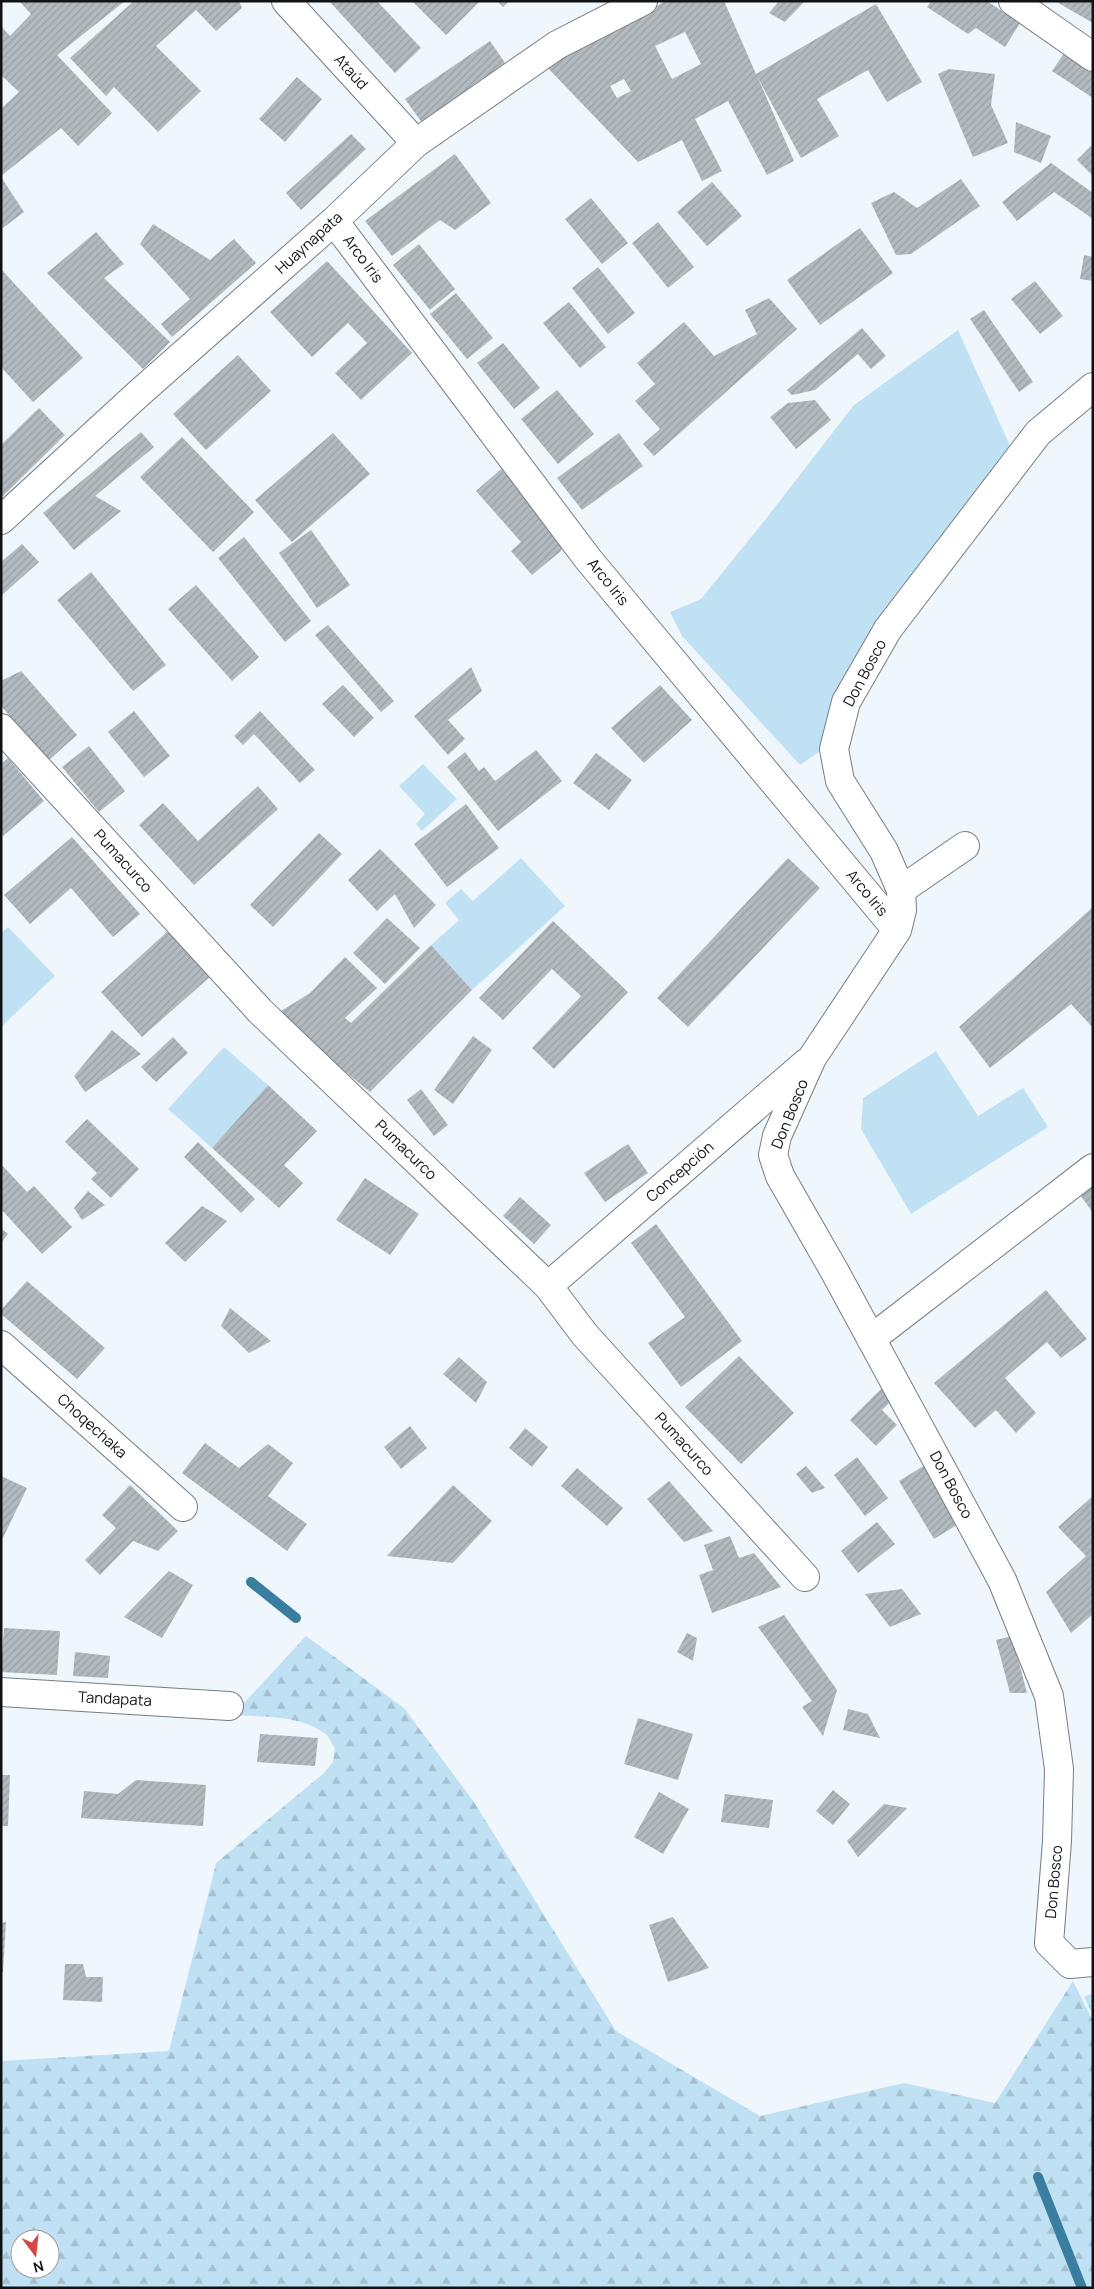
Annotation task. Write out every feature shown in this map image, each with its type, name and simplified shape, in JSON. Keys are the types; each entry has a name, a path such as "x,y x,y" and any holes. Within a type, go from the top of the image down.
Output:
{"street":[{"name":"Ataúd","path":"286,1 416,143"},
{"name":"Huaynapata","path":"1,520 136,395 334,221 416,143 557,46 643,1"},
{"path":"1013,1 1093,57"},
{"name":"Arco Iris","path":"334,221 588,558 897,930"},
{"name":"Don Bosco","path":"1093,387 1038,433 888,630 846,702 834,749 840,782 884,851 901,890 902,910 897,930 812,1058 777,1136 773,1155 780,1176 1002,1580 1049,1696 1059,1768 1057,1841 1048,1943 1070,1964 1093,1962"},
{"name":"Pumacurco","path":"1,728 260,1011 548,1286 584,1335 805,1578"},
{"path":"901,890 965,846"},
{"name":"Concepción","path":"548,1286 812,1058"},
{"path":"871,1339 1093,1168"},
{"name":"Choqechaka","path":"1,1346 183,1507"},
{"name":"Tandapata","path":"1,1692 229,1706"}],"green space":[{"path":"958,330 1011,448 829,745 800,765 682,636 670,612 701,599 854,405"},
{"path":"423,764 457,799 422,831 416,824 425,814 399,786"},
{"path":"521,858 565,906 472,990 431,945 459,920 445,903 461,889 473,901"},
{"path":"8,927 55,976 1,1027 1,933"},
{"path":"224,1047 268,1085 212,1148 168,1109"},
{"path":"936,1051 978,1116 1023,1088 1048,1127 911,1214 861,1129 863,1098"},
{"path":"306,1636 404,1708 474,1802 616,2031 760,2116 904,2083 995,2103 1073,1981 1093,2021 1093,2288 1,2288 1,2061 169,2051 216,1863 324,1773 333,1762 335,1749 324,1733 304,1723 268,1717 233,1715"},
{"path":"1093,1993 1093,2016 1084,1997"}],"building":[{"path":"19,1 125,1 57,55 112,113 78,146 61,128 1,176 1,109 19,92 1,75 1,26 10,36 31,14"},
{"path":"134,1 239,1 242,8 216,31 196,10 156,46 201,91 158,132 114,87 106,96 70,58"},
{"path":"329,1 377,1 421,48 395,73"},
{"path":"480,1 446,35 413,2"},
{"path":"497,1 509,1 503,7"},
{"path":"666,1 724,1 756,74 876,4 922,82 887,102 868,70 817,99 839,136 801,158 758,78 794,161 767,175 728,101 695,119 722,171 702,181 682,140 638,162 544,64","holes":["685,32 701,64 672,79 655,46","624,79 631,91 617,98 610,86"]},
{"path":"779,1 805,1 785,22 769,13"},
{"path":"931,1 987,1 1020,23 1005,47 976,28 968,34 927,7"},
{"path":"1055,1 1093,1 1093,23"},
{"path":"490,41 510,70 425,127 405,99"},
{"path":"1067,49 1093,66 1093,98 1052,71"},
{"path":"949,69 995,74 991,105 1008,143 973,157 938,74"},
{"path":"297,77 322,99 285,142 259,119"},
{"path":"1016,122 1051,136 1041,163 1014,152"},
{"path":"351,134 366,149 301,210 286,193"},
{"path":"1091,146 1093,148 1093,176 1077,160"},
{"path":"455,154 491,203 455,230 440,220 392,256 365,221"},
{"path":"1051,163 1093,193 1093,219 1054,192 1017,221 1002,202"},
{"path":"1,177 24,212 3,228 1,227"},
{"path":"961,179 980,206 911,254 896,255 871,203 894,192 917,208"},
{"path":"712,182 742,216 707,246 677,212"},
{"path":"591,198 628,243 602,264 565,219"},
{"path":"658,222 694,267 668,288 632,243"},
{"path":"153,224 210,260 234,239 256,263 172,337 161,324 190,299 140,244"},
{"path":"860,228 893,273 820,325 787,280"},
{"path":"96,232 124,264 104,278 170,342 143,369 47,273"},
{"path":"419,244 455,289 430,310 393,265"},
{"path":"1084,255 1093,257 1093,281 1080,279"},
{"path":"327,261 412,353 361,400 335,373 367,343 348,323 312,357 270,312"},
{"path":"598,267 635,313 608,334 572,288"},
{"path":"1,269 83,358 33,402 1,367"},
{"path":"1035,281 1063,316 1040,334 1011,299"},
{"path":"456,293 493,338 467,359 430,314"},
{"path":"769,298 797,329 654,456 643,444 660,429 635,401 655,384 637,363 684,322 714,356 757,334 745,310"},
{"path":"569,302 606,347 580,368 543,323"},
{"path":"984,310 1033,382 1019,392 970,319"},
{"path":"862,328 886,356 871,369 858,354 815,390 792,395 787,390"},
{"path":"503,343 540,388 514,409 477,363"},
{"path":"238,355 271,391 206,450 173,414"},
{"path":"557,390 594,434 558,464 521,419"},
{"path":"815,400 831,420 796,449 770,417 788,403"},
{"path":"39,408 65,435 1,498 1,445"},
{"path":"141,432 154,447 95,496 121,511 74,550 43,513"},
{"path":"333,433 370,474 292,542 255,500"},
{"path":"619,433 643,466 582,510 557,478"},
{"path":"182,437 254,512 213,552 140,477"},
{"path":"501,469 564,541 561,551 532,575 511,551 521,542 476,491"},
{"path":"311,530 350,585 317,608 279,553"},
{"path":"244,537 311,621 285,642 218,558"},
{"path":"22,544 39,562 1,596 1,562"},
{"path":"91,572 166,665 133,691 57,600"},
{"path":"196,585 259,657 232,681 168,609"},
{"path":"328,625 394,701 381,712 315,635"},
{"path":"471,667 482,691 448,720 465,739 448,755 414,716"},
{"path":"21,671 77,735 49,760 1,706 1,681"},
{"path":"343,685 374,718 354,737 322,704"},
{"path":"660,685 692,720 644,763 611,728"},
{"path":"134,711 170,756 144,777 108,732"},
{"path":"260,711 315,770 300,783 254,734 243,745 234,736"},
{"path":"89,746 125,791 99,812 62,767"},
{"path":"536,750 562,781 498,831 447,767 465,752 479,771 484,767 495,781"},
{"path":"596,753 632,780 609,810 573,783"},
{"path":"8,758 44,801 3,836 1,834 1,764"},
{"path":"258,786 278,809 194,885 139,825 163,803 198,841"},
{"path":"466,804 499,848 447,887 414,844"},
{"path":"319,833 342,854 273,927 250,905"},
{"path":"72,837 140,914 113,937 71,888 30,924 4,895"},
{"path":"380,849 436,905 414,928 395,894 377,911 348,880"},
{"path":"788,858 820,888 688,1027 657,998"},
{"path":"1093,907 1093,1028 1071,1004 990,1068 959,1027"},
{"path":"387,918 420,948 385,984 353,953"},
{"path":"553,921 628,992 554,1069 532,1048 581,996 552,969 503,1020 479,998"},
{"path":"169,930 211,976 142,1037 101,992"},
{"path":"431,945 472,990 370,1092 321,1052 281,1011 310,993 345,957 377,988 345,1018 351,1023"},
{"path":"112,1030 141,1054 85,1092 74,1076"},
{"path":"473,1036 492,1050 453,1104 434,1090"},
{"path":"173,1037 188,1053 156,1082 141,1067"},
{"path":"268,1085 317,1131 284,1165 303,1183 279,1208 212,1148"},
{"path":"421,1089 448,1125 434,1136 407,1100"},
{"path":"87,1119 139,1169 111,1198 91,1179 97,1173 65,1142"},
{"path":"198,1142 255,1199 241,1213 184,1157"},
{"path":"628,1144 648,1173 605,1202 584,1173"},
{"path":"1,1164 27,1192 34,1186 72,1227 42,1254 1,1209"},
{"path":"1093,1171 1093,1213 1073,1185"},
{"path":"365,1178 419,1214 390,1255 336,1220"},
{"path":"88,1191 105,1205 82,1220 74,1208"},
{"path":"520,1197 551,1225 534,1244 503,1216"},
{"path":"202,1206 227,1221 185,1262 165,1243"},
{"path":"656,1224 742,1341 681,1387 648,1343 685,1317 631,1243"},
{"path":"1,1228 8,1234 1,1243"},
{"path":"27,1281 105,1348 77,1379 1,1314 1,1310"},
{"path":"1046,1290 1087,1339 1061,1358 1047,1342 1005,1378 1036,1413 1016,1433 996,1410 975,1428 934,1383"},
{"path":"230,1308 271,1341 249,1353 221,1326"},
{"path":"739,1356 794,1413 741,1464 685,1407"},
{"path":"459,1357 487,1382 476,1403 443,1374"},
{"path":"885,1385 896,1396 882,1410 897,1425 876,1446 850,1420"},
{"path":"410,1426 427,1448 401,1469 384,1447"},
{"path":"525,1428 548,1447 532,1467 509,1448"},
{"path":"205,1443 239,1468 268,1444 293,1463 268,1496 307,1524 287,1551 182,1473"},
{"path":"857,1457 888,1498 865,1516 834,1475"},
{"path":"930,1462 965,1520 934,1539 899,1481"},
{"path":"806,1466 825,1488 812,1493 796,1474"},
{"path":"577,1468 623,1508 607,1526 561,1486"},
{"path":"1,1476 27,1488 1,1542"},
{"path":"669,1481 713,1531 684,1542 647,1499"},
{"path":"130,1485 178,1531 158,1551 133,1541 100,1575 85,1560 116,1528 102,1515"},
{"path":"453,1485 492,1521 453,1563 387,1556"},
{"path":"1093,1496 1093,1614 1071,1633 1046,1592 1086,1556 1058,1527"},
{"path":"877,1522 895,1544 858,1573 841,1551"},
{"path":"730,1536 739,1558 754,1553 781,1587 712,1613 699,1575 713,1570 704,1545"},
{"path":"169,1571 193,1585 162,1638 124,1617"},
{"path":"902,1589 921,1614 890,1627 865,1594"},
{"path":"784,1615 837,1690 823,1736 802,1707 812,1701 758,1627"},
{"path":"4,1628 60,1631 57,1675 1,1672"},
{"path":"687,1633 697,1638 693,1661 677,1652"},
{"path":"1012,1636 1027,1693 1010,1693 996,1640"},
{"path":"75,1652 110,1656 108,1678 73,1676"},
{"path":"848,1709 868,1714 880,1738 843,1730"},
{"path":"638,1718 693,1734 678,1780 624,1764"},
{"path":"260,1734 318,1738 315,1766 257,1762"},
{"path":"1,1775 10,1775 8,1826 1,1826"},
{"path":"136,1780 206,1785 203,1826 81,1818 84,1791 118,1794"},
{"path":"833,1790 850,1804 833,1825 816,1811"},
{"path":"659,1792 689,1809 663,1854 634,1837"},
{"path":"725,1794 773,1800 769,1828 721,1822"},
{"path":"884,1804 907,1808 858,1857 847,1841"},
{"path":"673,1917 709,1968 668,1982 649,1925"},
{"path":"6,1922 3,1972 1,1972 1,1923"},
{"path":"65,1964 83,1964 86,1977 103,1977 102,2002 63,2000"}],"waterway":[{"path":"251,1582 296,1618"},
{"path":"1038,2177 1082,2288"}]}
